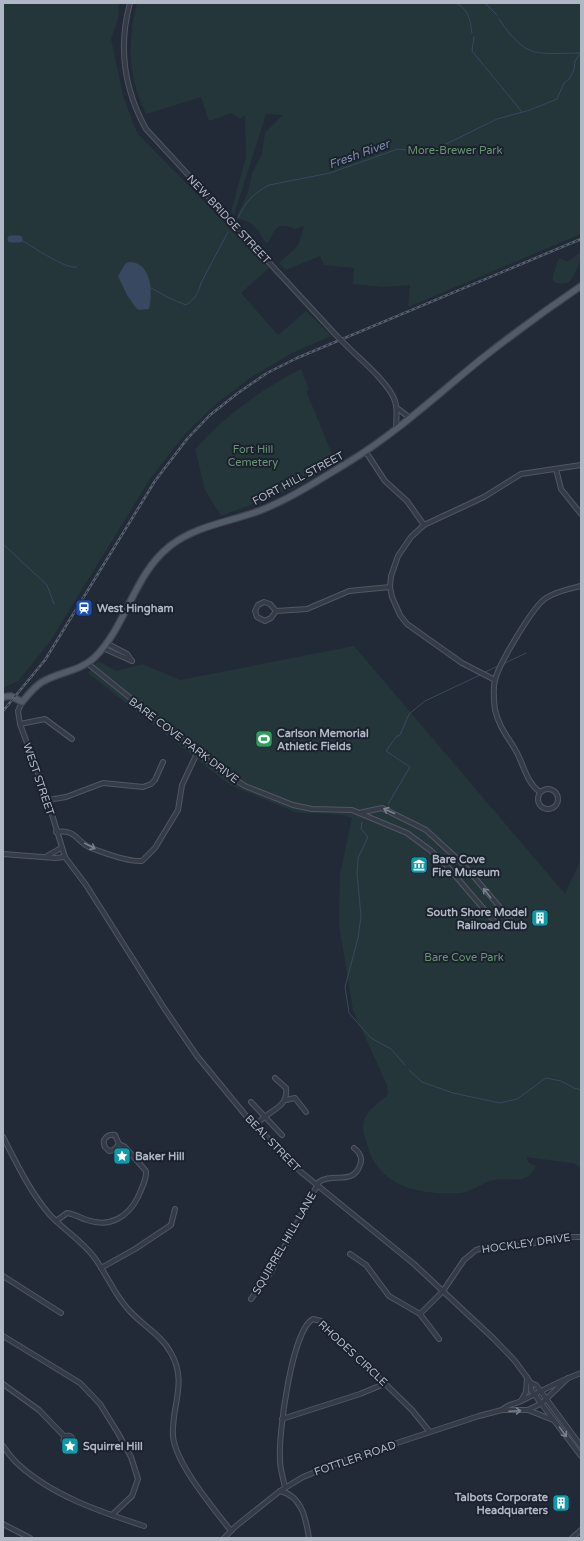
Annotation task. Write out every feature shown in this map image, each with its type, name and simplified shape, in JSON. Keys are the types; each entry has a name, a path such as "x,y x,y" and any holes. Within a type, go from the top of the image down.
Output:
{"main road":[{"name":"FORT HILL STREET","path":"22,702 33,689 42,683 87,663 104,646 147,570 169,547 188,534 265,508 366,452 511,336 581,286"},
{"path":"3,697 11,696 22,702"}],"street":[{"name":"NEW BRIDGE STREET","path":"130,3 123,41 126,75 133,102 146,129 335,334 384,384 395,400 397,408 396,429"},
{"name":"NEW BRIDGE STREET","path":"397,408 410,418"},
{"path":"366,452 381,476 414,510 424,524"},
{"path":"495,680 462,664 410,627 400,615 392,597 390,587 392,567 411,537 424,524 484,497 521,474 536,470 556,469 581,465"},
{"path":"556,469 561,489 581,514"},
{"path":"540,792 532,786 516,751 503,732 498,720 495,709 495,680 523,626 538,604 556,593 581,586"},
{"path":"276,611 307,610 348,591 390,587"},
{"path":"264,602 270,604 276,611 271,618 266,621 257,617 255,611 259,604 264,602"},
{"path":"104,646 127,654 132,661 104,646"},
{"name":"BARE COVE PARK DRIVE","path":"87,663 198,751 217,768 238,783 293,805 312,809 345,809 395,827 419,842 456,876 495,922 502,925 509,923 510,919 472,874 446,847 426,830 382,808 359,813"},
{"name":"WEST STREET","path":"22,702 18,711 20,724 48,800 56,832 65,857"},
{"path":"20,724 45,719 72,739"},
{"path":"56,832 70,832 90,848 135,861 142,861 155,848 178,810 182,785 198,751"},
{"path":"48,800 66,798 103,783 143,787 151,784 155,780 163,762"},
{"path":"547,789 555,792 557,799 554,806 546,808 540,804 538,799 540,792 547,789"},
{"path":"47,856 61,848"},
{"path":"3,854 47,856 55,858 65,857"},
{"name":"BEAL STREET","path":"65,857 86,885 164,1008 197,1056 256,1126 317,1186 400,1251 494,1339 527,1376 531,1383 540,1391 581,1446"},
{"path":"275,1078 286,1088 286,1100"},
{"path":"256,1126 264,1115 280,1107 290,1098 295,1098 306,1112"},
{"path":"251,1102 282,1135"},
{"path":"3,1137 30,1187 56,1221 88,1250 127,1308 162,1341 174,1359 180,1381 174,1422 174,1443 195,1482 231,1531"},
{"path":"56,1221 67,1213 94,1222 108,1222 121,1218 130,1210 146,1179 146,1171 125,1147 119,1144"},
{"path":"317,1186 321,1180 343,1179 355,1174 361,1162 359,1153 354,1148"},
{"name":"SQUIRREL HILL LANE","path":"251,1299 271,1272 317,1186"},
{"path":"101,1268 135,1249 171,1225 175,1208"},
{"name":"HOCKLEY DRIVE","path":"420,1314 443,1291 464,1260 481,1248 491,1246 516,1247 558,1237 581,1237"},
{"path":"350,1254 366,1265 389,1296 420,1314 439,1339"},
{"path":"3,1276 61,1314"},
{"name":"RHODES CIRCLE","path":"285,1487 280,1460 282,1419 290,1374 300,1337 305,1325 313,1319 321,1321 412,1410 429,1431"},
{"path":"3,1336 80,1383 100,1404 118,1433 131,1457 138,1479 132,1496 112,1515"},
{"name":"FOTTLER ROAD","path":"502,1410 506,1405 520,1402 540,1391 581,1373"},
{"path":"520,1402 526,1392 527,1376"},
{"name":"FOTTLER ROAD","path":"224,1538 280,1490 320,1469 402,1442 429,1431 502,1410 528,1410 542,1403 568,1378"},
{"name":"BEAL STREET","path":"531,1383 531,1390 581,1456"},
{"path":"3,1384 39,1410 64,1436"},
{"path":"282,1419 360,1394 384,1384"},
{"path":"528,1410 555,1421"},
{"path":"3,1446 18,1464 38,1479 69,1496 112,1515 144,1526"},
{"path":"280,1490 288,1493 298,1502 304,1515 309,1538"},
{"path":"3,1524 30,1538"},
{"path":"572,1538 581,1530"}],"green space":[{"path":"3,3 119,3 118,19 111,39 123,95 139,135 269,268 241,293 278,335 306,311 331,336 292,353 253,376 217,403 185,434 150,479 49,643 18,681 3,688"},
{"name":"More-Brewer Park","path":"137,3 581,3 581,234 408,307 410,285 383,287 353,284 354,268 324,265 320,256 286,270 279,263 298,246 304,226 295,229 287,226 279,226 274,231 268,243 265,242 258,230 252,224 239,219 237,216 248,193 252,174 262,153 265,133 283,115 266,114 234,215 231,212 246,157 245,115 240,119 232,113 209,121 201,97 146,114 136,87 131,60 132,32"},
{"path":"581,252 579,263 573,278 569,282 563,284 554,282 553,274 560,258 567,262"},
{"name":"Fort Hill Cemetery","path":"301,369 309,390 306,391 336,464 293,489 221,516 205,490 195,449 219,425 244,404 272,385"},
{"name":"Bare Cove Park","path":"354,646 565,894 581,859 581,1167 572,1163 526,1157 529,1163 536,1166 529,1176 519,1179 494,1180 460,1193 416,1190 403,1186 391,1179 381,1170 373,1159 363,1131 363,1124 367,1114 388,1094 387,1085 353,1010 339,925 340,874 352,818 331,814 295,812 230,785 88,673 98,661 116,671 142,664 180,680"}],"water":[{"path":"129,262 137,263 142,267 149,280 151,295 149,309 139,310 136,308 127,295 118,276 125,264"}],"waterway":[{"path":"455,3 460,5 466,11 472,33"},
{"path":"485,3 497,15"},
{"path":"499,19 509,33 527,49 536,52 548,53 579,53"},
{"path":"474,37 472,51 522,112"},
{"name":"Fresh River","path":"238,218 250,198 269,185 330,173 398,149 423,152 436,149 497,119 530,110 557,99 564,83 570,78 574,70 575,61 581,52"},
{"name":"Fresh River","path":"151,288 186,305 189,303 197,293 228,232"},
{"path":"11,239 19,239"},
{"path":"21,240 65,265 77,267"},
{"path":"3,544 47,585 54,604"},
{"path":"503,664 526,653"},
{"path":"485,672 498,666"},
{"path":"388,804 410,767 386,751 396,737 400,735 409,714 425,701 480,675"},
{"path":"362,822 361,829 368,837 358,858 357,874 361,916 358,938 345,987 349,1013 371,1038 391,1049 405,1065"},
{"path":"409,1070 422,1082 453,1093 500,1103 517,1099 546,1078 561,1081 581,1090"}],"railway":[{"path":"3,711 45,660 155,481 187,439 210,415 267,373 297,358 581,239"}],"place":[{"name":"West Hingham","path":"84,608"},
{"name":"Carlson Memorial Athletic Fields","path":"264,739"},
{"name":"Bare Cove Fire Museum","path":"419,865"},
{"name":"South Shore Model Railroad Club","path":"540,918"},
{"name":"Baker Hill","path":"122,1156"},
{"name":"Squirrel Hill","path":"70,1446"},
{"name":"Talbots Corporate Headquarters","path":"561,1503"}]}
